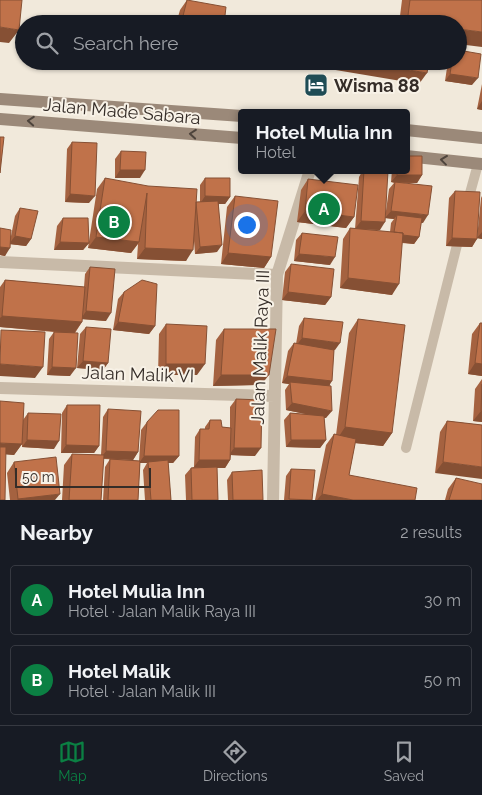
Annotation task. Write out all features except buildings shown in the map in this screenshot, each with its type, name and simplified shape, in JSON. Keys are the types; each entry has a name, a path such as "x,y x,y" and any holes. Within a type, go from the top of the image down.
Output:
{"street":[{"name":"Jalan Made Sabara","path":"0,99 238,116"},
{"name":"Jalan Made Sabara","path":"0,119 238,138"},
{"path":"410,130 482,138"},
{"path":"410,156 480,164"},
{"name":"Jalan Malik Raya III","path":"273,500 277,275 309,174"},
{"path":"0,262 277,275"},
{"name":"Jalan Malik VI","path":"0,388 275,396"}],"lane":[{"path":"406,448 464,216 480,164"}],"place":[{"name":"Wisma 88","path":"316,85"},
{"name":"Hotel Mulia Inn","path":"324,209"},
{"name":"Hotel Malik","path":"114,222"}]}
